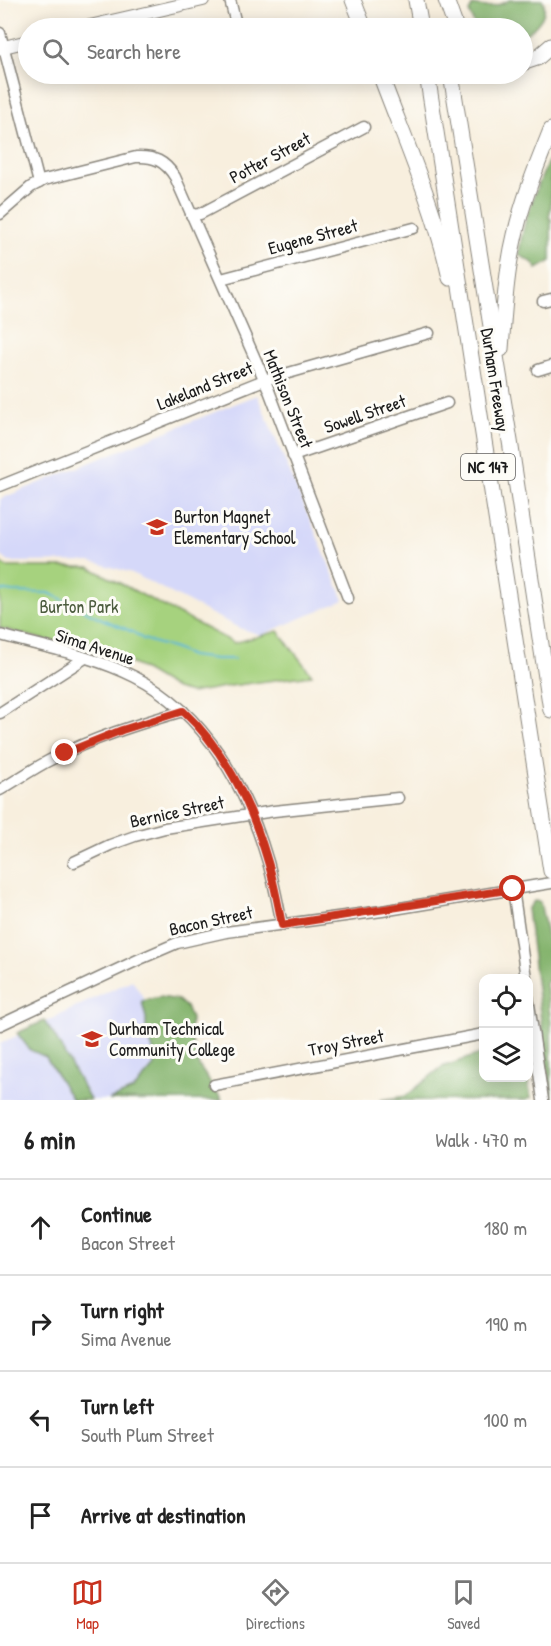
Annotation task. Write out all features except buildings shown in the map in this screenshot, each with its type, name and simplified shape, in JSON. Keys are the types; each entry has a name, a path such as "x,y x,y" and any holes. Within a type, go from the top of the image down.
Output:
{"highway":[{"path":"353,0 360,18"},
{"path":"416,0 419,18"},
{"path":"440,0 443,18"},
{"path":"446,0 452,18"},
{"path":"533,59 551,46"},
{"path":"384,84 436,225 457,307 468,337"},
{"name":"Durham Freeway","path":"430,84 550,866"},
{"name":"Durham Freeway","path":"453,84 551,710"},
{"path":"499,373 506,285 515,235 527,192 551,130"}],"main road":[{"path":"125,18 203,0"},
{"path":"2,48 18,44"}],"street":[{"path":"230,0 234,18"},
{"path":"0,33 2,48 39,183 31,187 0,214"},
{"name":"Potter Street","path":"191,215 200,214 364,127"},
{"name":"Mathison Street","path":"39,183 136,158 156,158 170,169 264,380 348,598"},
{"name":"Eugene Street","path":"220,279 414,228"},
{"name":"Lakeland Street","path":"0,486 264,380 429,333"},
{"path":"538,370 551,366"},
{"name":"Sowell Street","path":"293,456 447,403"},
{"name":"Sima Avenue","path":"0,634 114,668 142,681 183,711 212,743 251,814 268,861 282,925"},
{"path":"0,713 85,658"},
{"path":"0,790 65,753 122,730 183,711"},
{"name":"Bernice Street","path":"74,862 110,845 148,832 200,821 398,798"},
{"name":"Bacon Street","path":"0,1025 168,946 226,932 551,883"},
{"path":"513,889 525,974"},
{"path":"531,1028 543,1100"},
{"name":"Troy Street","path":"214,1085 479,1035"}],"shaded area":[{"name":"Burton Magnet Elementary School","path":"257,395 344,600 261,635 239,628 132,573 90,561 9,562 0,555 0,499"},
{"name":"Durham Technical Community College","path":"132,980 214,1100 0,1100 0,1044"}],"green space":[{"path":"510,0 543,0 544,11 540,21 533,28 533,18 472,18 469,12 473,5 483,7"},
{"path":"551,154 549,218 551,219 551,261 537,269 532,262 519,255 527,216"},
{"name":"Burton Park","path":"0,562 7,567 89,567 234,643 278,631 312,675 191,693 176,689 139,667 104,652 79,649 0,628"},
{"path":"534,901 540,902 547,935 551,978 546,983 551,1024 551,1100 527,909"},
{"path":"160,997 178,1000 186,1007 191,1019 190,1034 199,1066 222,1100 109,1100 133,1090 154,1066 154,1052 146,1032 142,1001"},
{"path":"44,1021 90,1100 72,1100 46,1057 30,1050 17,1033"},
{"path":"479,1054 479,1082 528,1082 531,1098 525,1100 380,1100 406,1096 442,1067"}],"waterway":[{"path":"0,590 49,593 133,632 143,639 191,656 234,659"}],"place":[{"name":"Burton Magnet Elementary School","path":"157,527"},
{"name":"Durham Technical Community College","path":"92,1039"}],"route":[{"path":"65,753 122,730 183,711 212,743 247,805 268,861 282,925 513,889"}]}
